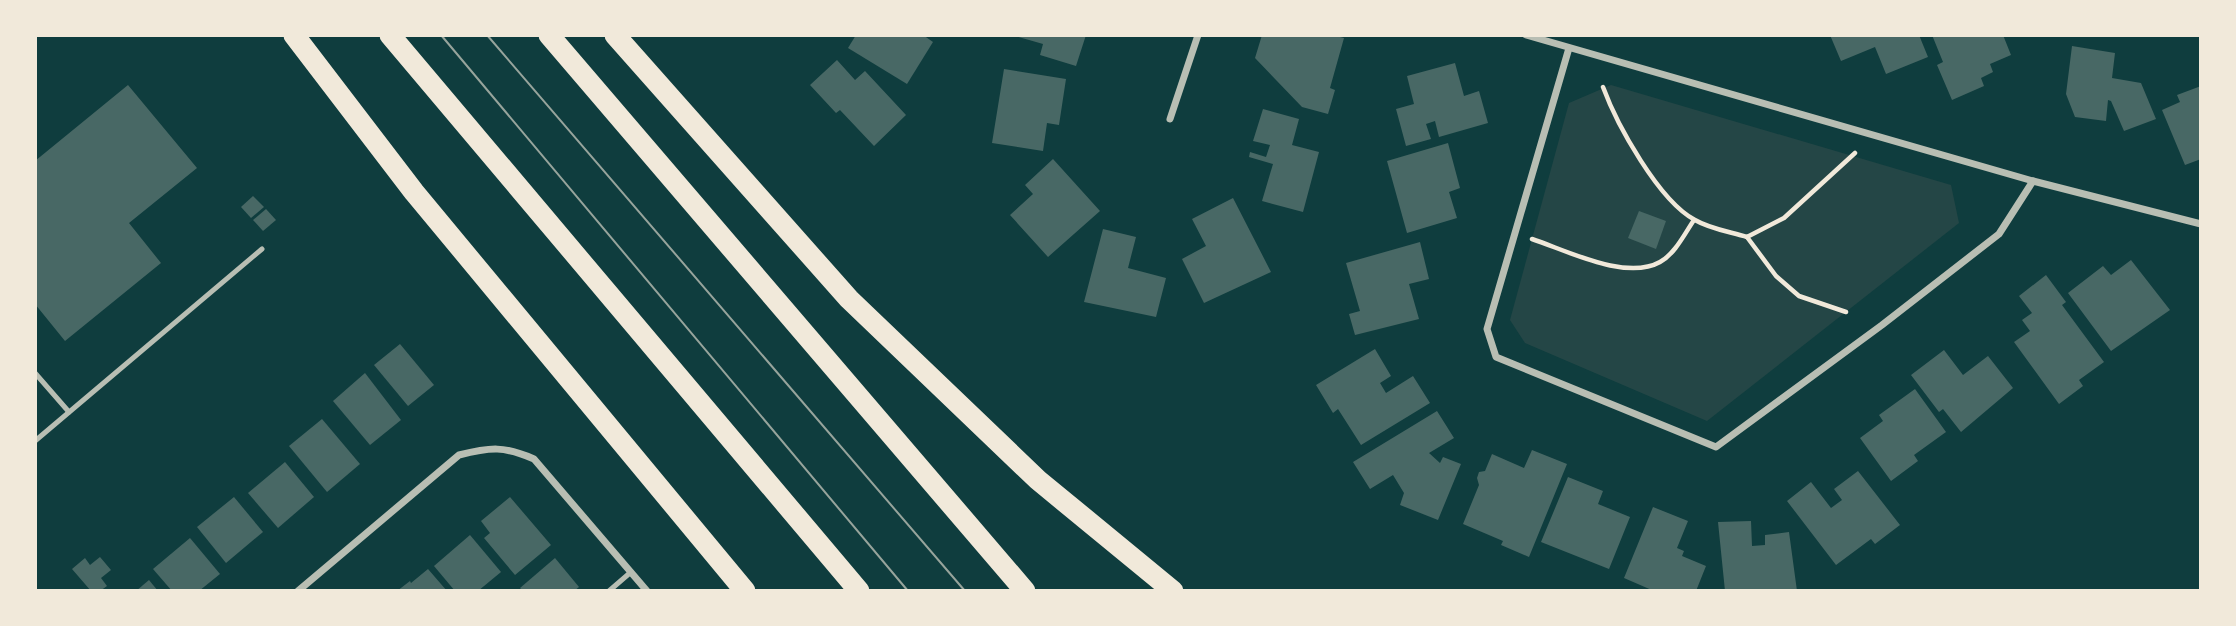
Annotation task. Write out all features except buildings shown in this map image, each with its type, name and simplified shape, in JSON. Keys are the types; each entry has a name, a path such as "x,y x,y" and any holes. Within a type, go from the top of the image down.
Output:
{"highway":[{"path":"294,35 414,191 745,591"},
{"path":"390,35 859,591"},
{"path":"549,35 1025,591"},
{"path":"615,35 849,299 1038,480 1173,591"}],"street":[{"path":"1170,119 1198,35"},
{"path":"1526,35 2033,181 2201,224"},
{"path":"1569,48 1487,329 1496,357 1716,447 1873,332 1999,234 2033,181"},
{"path":"298,591 459,455 485,448 510,448 534,459 647,591"}],"lane":[{"path":"35,441 262,249"},
{"path":"35,373 69,412"},
{"path":"609,591 631,572"}],"path":[{"path":"1603,87 1627,137 1660,188 1694,220 1747,237 1776,276 1799,296 1846,313"},
{"path":"1747,237 1784,218 1855,153"},
{"path":"1532,239 1622,269 1639,270 1663,261 1694,220"}],"shaded area":[{"path":"1611,85 1951,185 1959,223 1707,421 1525,343 1510,320 1569,103"}],"tram line":[{"path":"441,35 908,591"},
{"path":"487,35 965,591"}]}
